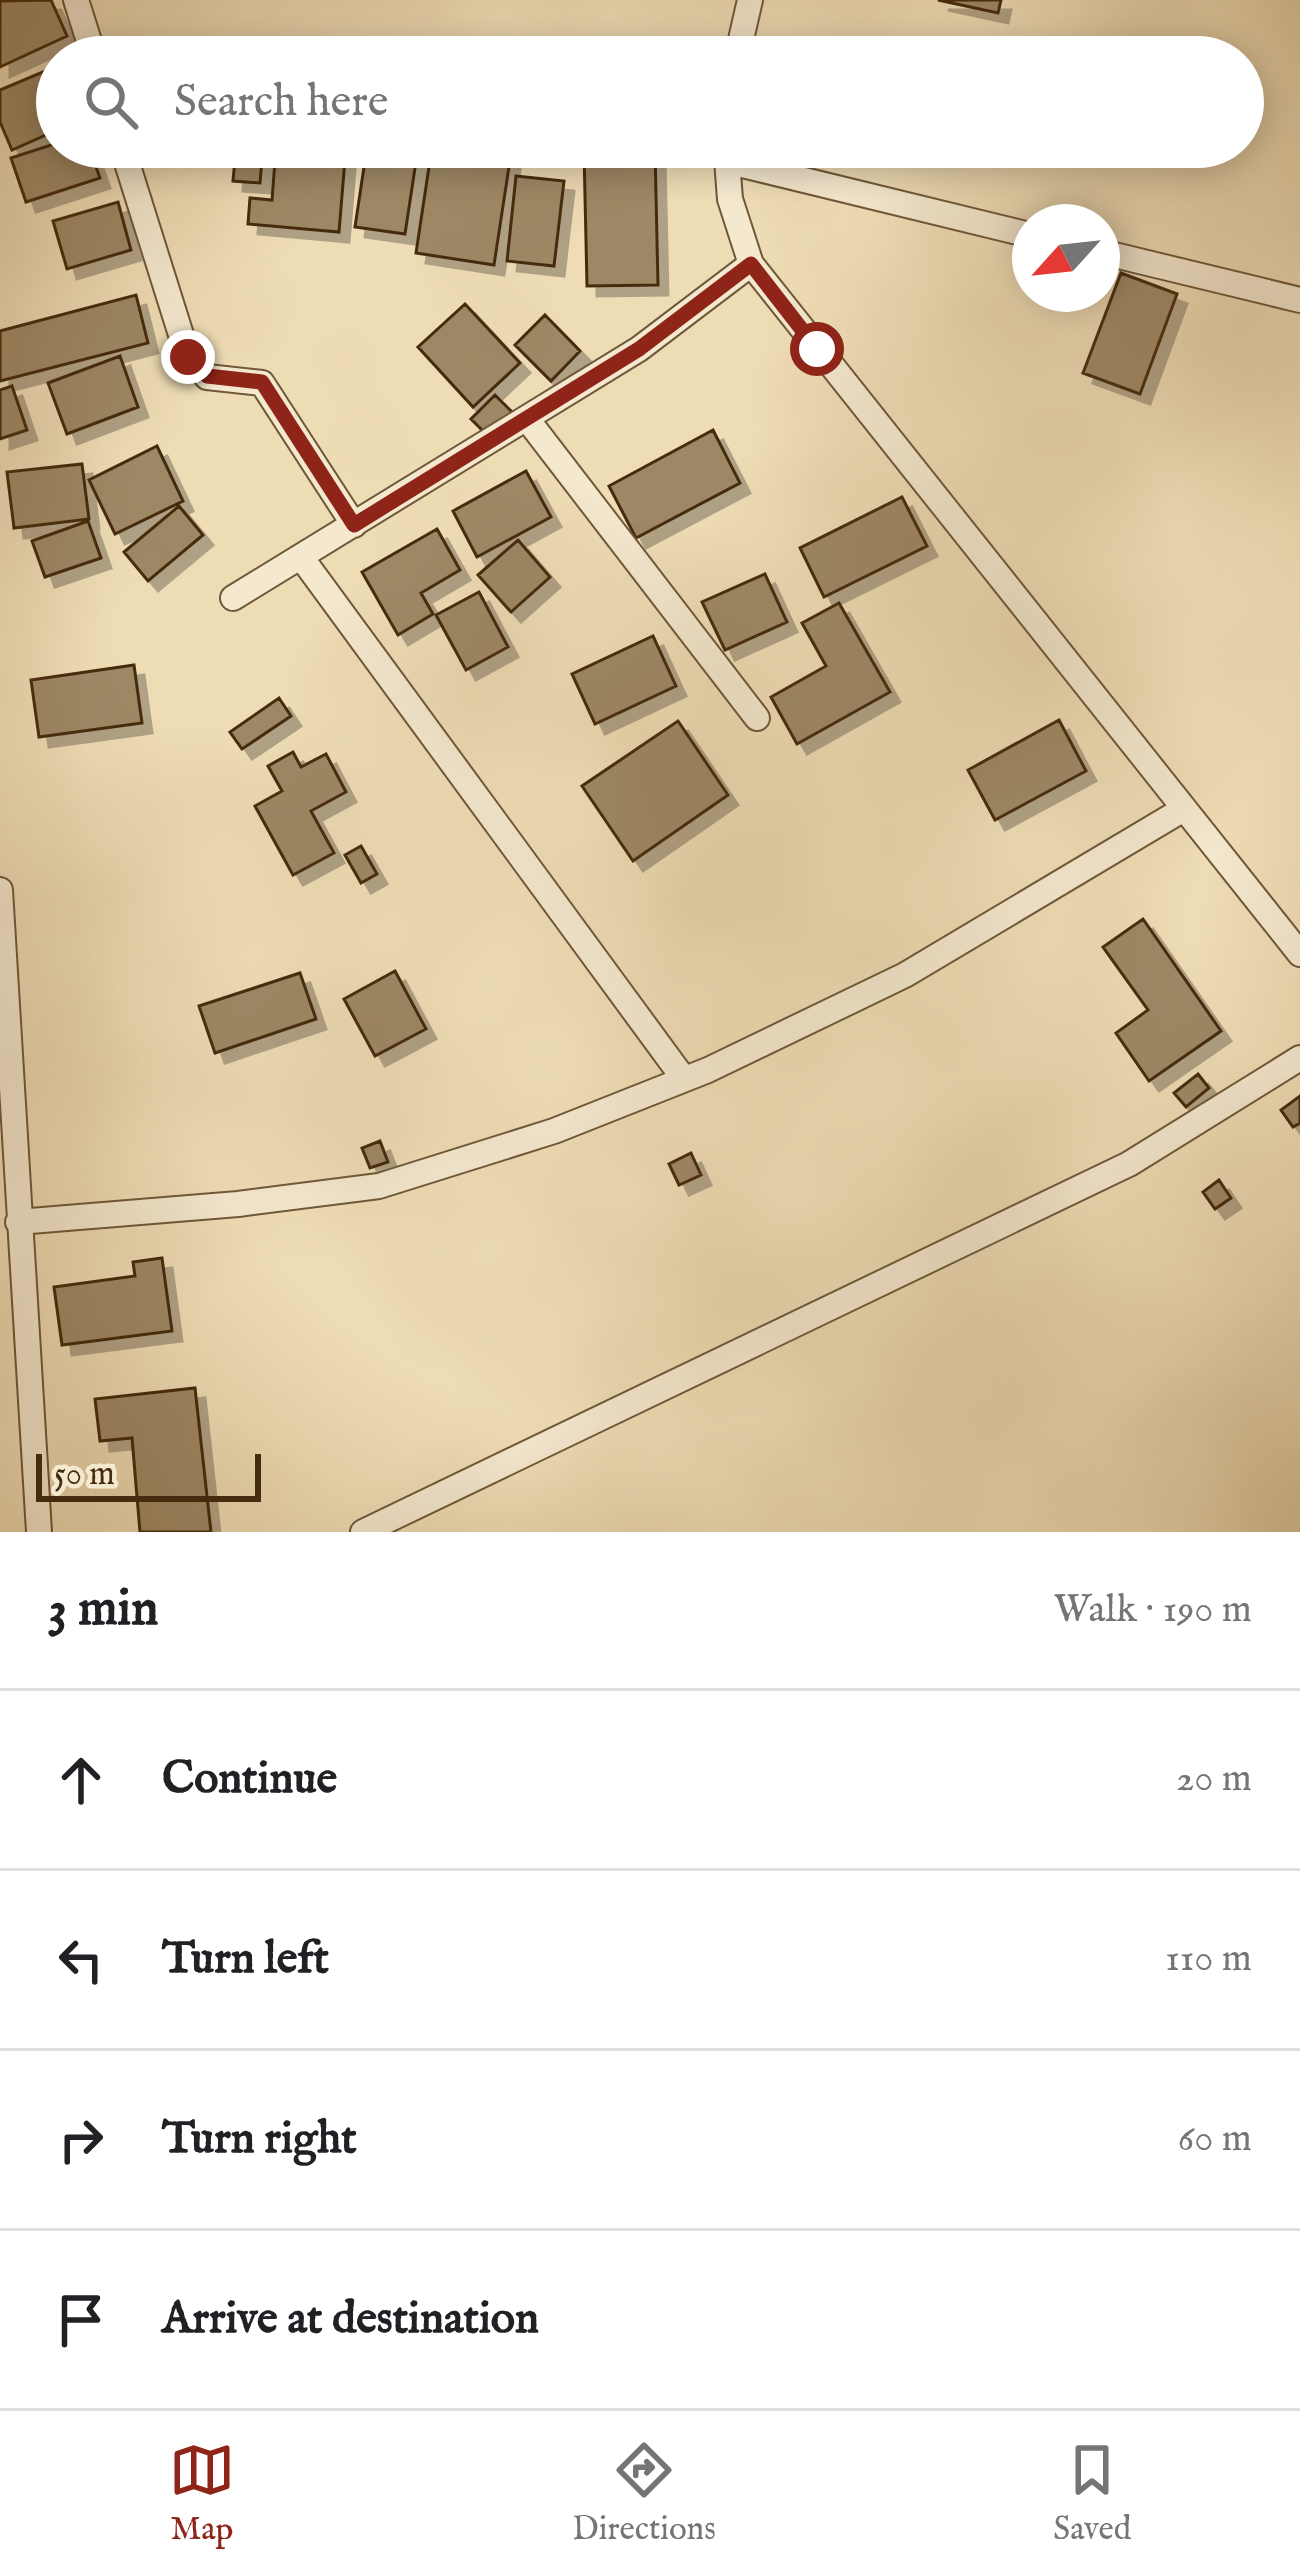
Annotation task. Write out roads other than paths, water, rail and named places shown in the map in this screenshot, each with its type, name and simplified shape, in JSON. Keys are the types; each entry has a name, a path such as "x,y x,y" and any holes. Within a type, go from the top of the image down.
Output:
{"street":[{"path":"76,0 87,36"},
{"path":"742,36 750,0"},
{"path":"129,168 188,357 207,376 262,382 354,525"},
{"path":"727,168 730,199 751,264 1300,954"},
{"path":"779,168 1012,230"},
{"path":"1120,256 1300,300"},
{"path":"233,598 639,349 751,264"},
{"path":"527,419 757,718"},
{"path":"301,557 684,1079"},
{"path":"18,1222 238,1204 380,1186 554,1131 684,1079 905,975 1182,810"},
{"path":"0,890 39,1532"},
{"path":"363,1532 1129,1164 1300,1058"}]}
